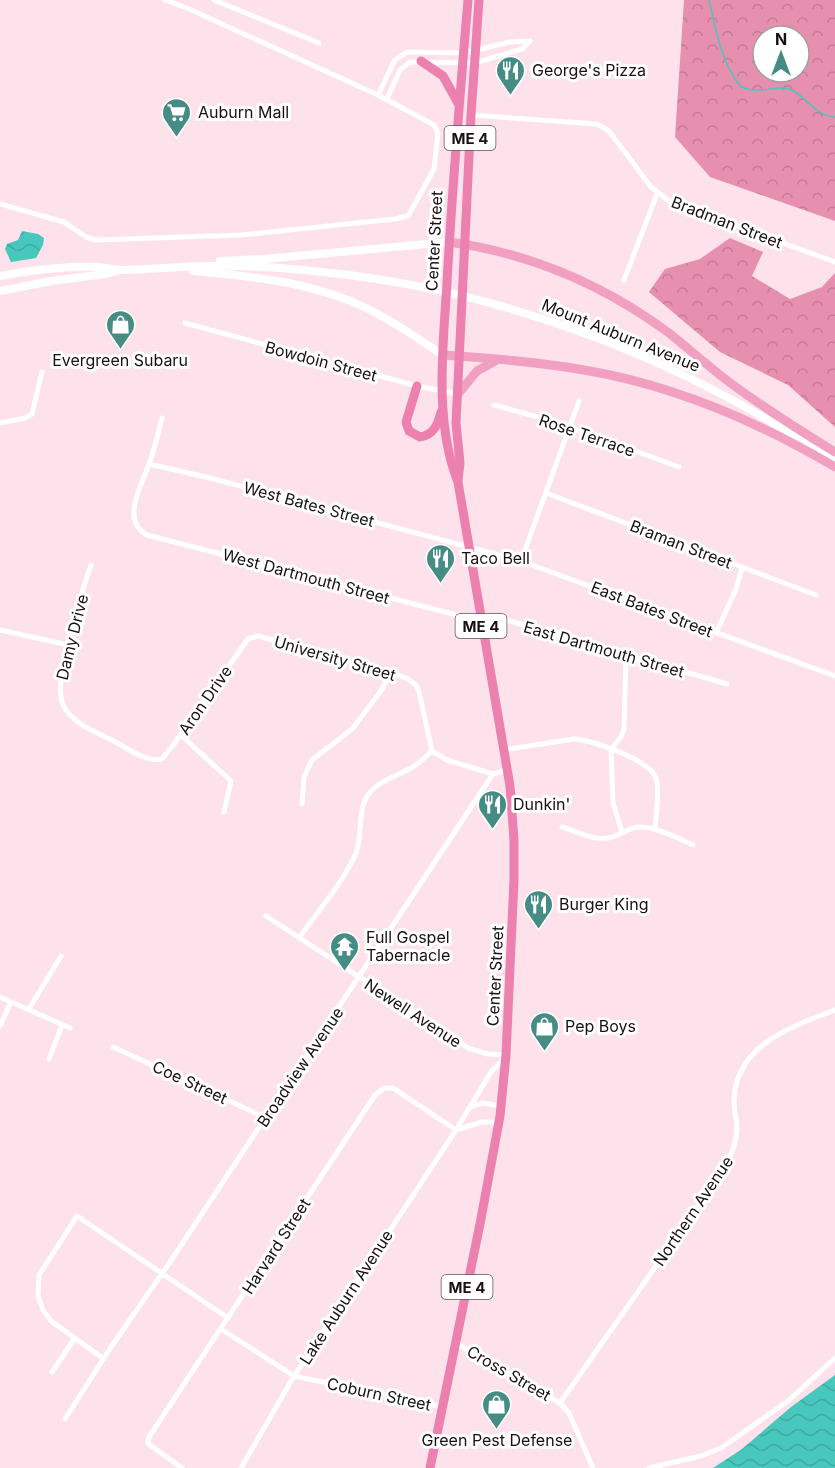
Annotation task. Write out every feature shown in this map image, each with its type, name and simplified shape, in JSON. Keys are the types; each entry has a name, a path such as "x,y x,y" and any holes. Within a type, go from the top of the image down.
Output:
{"highway":[{"name":"Center Street","path":"430,1468 499,1122 507,1055 514,880 510,786 458,482 450,463 442,391 449,242 468,0"},
{"name":"Center Street","path":"458,482 460,463 456,423 479,0"},
{"path":"421,61 442,76 459,104"},
{"path":"417,386 406,422 409,431 420,437 430,434 435,428 443,407"}],"main road":[{"path":"466,225 474,239 487,247"},
{"path":"157,268 213,261 264,259 449,242 487,247 541,263 624,303 797,429"},
{"name":"Mount Auburn Avenue","path":"0,276 53,269 99,267 120,270 237,266 321,272 435,290 486,302 565,326 615,345 797,429 835,452"},
{"path":"157,268 258,278 316,290 365,307 444,355 585,370 664,391 756,425 835,467"},
{"name":"Mount Auburn Avenue","path":"0,291 120,270"},
{"path":"458,393 477,371 495,361"},
{"name":"Mount Auburn Avenue","path":"749,408 835,462"}],"street":[{"path":"0,204 64,222 86,237 96,240 241,235 408,216 430,180 434,169 438,134 434,125 387,99 188,8 165,0"},
{"path":"214,0 319,43"},
{"path":"378,95 391,67 401,55 415,51 464,53 510,42 530,41 522,49 475,63 410,62 402,67 387,99"},
{"name":"Bradman Street","path":"471,115 597,124 609,131 657,194 670,202 835,262"},
{"path":"624,280 657,194"},
{"name":"Bowdoin Street","path":"185,323 417,386 458,393"},
{"path":"0,423 25,418 32,414 42,372"},
{"path":"521,561 579,401"},
{"name":"Rose Terrace","path":"494,405 569,427 679,467"},
{"path":"149,464 162,418"},
{"name":"West Dartmouth Street","path":"149,464 133,514 136,526 147,535 468,618 480,618"},
{"name":"West Bates Street","path":"149,464 210,478 468,547"},
{"name":"Braman Street","path":"546,493 816,595"},
{"name":"East Bates Street","path":"468,547 521,561 835,676"},
{"name":"Damy Drive","path":"92,565 68,645 59,694 70,716 133,751 149,759 158,760"},
{"path":"716,633 736,589 742,568"},
{"name":"East Dartmouth Street","path":"480,618 503,619 727,684"},
{"path":"0,630 68,645"},
{"name":"University Street","path":"250,638 263,637 391,672 408,679 417,687 422,701 432,751"},
{"name":"Aron Drive","path":"158,760 169,752 250,638"},
{"path":"622,832 613,803 611,750 624,729 626,655"},
{"path":"302,804 304,777 312,760 352,729 381,691 391,672"},
{"path":"181,735 231,781 224,812"},
{"path":"503,750 574,739 586,740 652,769 657,779 655,829"},
{"path":"299,938 355,855 360,839 363,804 368,795 383,782 416,765 432,751 447,760 494,774 507,770"},
{"name":"Broadview Avenue","path":"65,1419 494,774"},
{"path":"562,827 598,838 609,838 634,827 655,829 693,845"},
{"name":"Newell Avenue","path":"266,916 468,1048 488,1054 507,1055"},
{"path":"29,1009 61,956"},
{"path":"0,997 70,1028"},
{"path":"0,1026 11,1002"},
{"name":"Northern Avenue","path":"561,1403 719,1176 731,1155 736,1141 737,1127 734,1095 737,1079 748,1059 767,1041 835,1010"},
{"path":"49,1059 62,1025"},
{"name":"Coe Street","path":"113,1047 266,1118"},
{"name":"Lake Auburn Avenue","path":"241,1468 294,1376 456,1130 491,1072 507,1055"},
{"name":"Harvard Street","path":"182,1468 153,1447 148,1440 379,1090 393,1088 456,1130"},
{"path":"469,1109 482,1103 501,1106"},
{"path":"456,1130 482,1122 499,1122"},
{"path":"104,1359 46,1316 38,1296 37,1281 50,1257 78,1216 228,1318"},
{"name":"Coburn Street","path":"221,1329 294,1376 442,1407"},
{"path":"52,1372 75,1338"},
{"name":"Cross Street","path":"456,1343 561,1403 569,1413 594,1468"},
{"path":"649,1468 701,1456 721,1448 788,1401 835,1358"}],"green space":[{"path":"684,0 835,0 835,221 710,177 675,137"},
{"path":"730,238 763,252 752,276 790,299 822,287 835,273 835,427 788,385 720,352 649,292 665,269 700,259"}],"water":[{"path":"22,231 38,234 44,238 43,245 36,258 11,262 5,249 7,244 18,240"},
{"path":"835,1375 835,1468 713,1468 742,1449 791,1407"}],"waterway":[{"path":"709,0 724,57 741,87 755,90 779,88 792,90 823,114 835,117"}],"place":[{"name":"George's Pizza","path":"511,96"},
{"name":"Auburn Mall","path":"177,138"},
{"name":"Evergreen Subaru","path":"120,350"},
{"name":"Taco Bell","path":"440,584"},
{"name":"Dunkin'","path":"492,830"},
{"name":"Burger King","path":"538,930"},
{"name":"Full Gospel Tabernacle","path":"345,972"},
{"name":"Pep Boys","path":"544,1052"},
{"name":"Green Pest Defense","path":"497,1430"}]}
